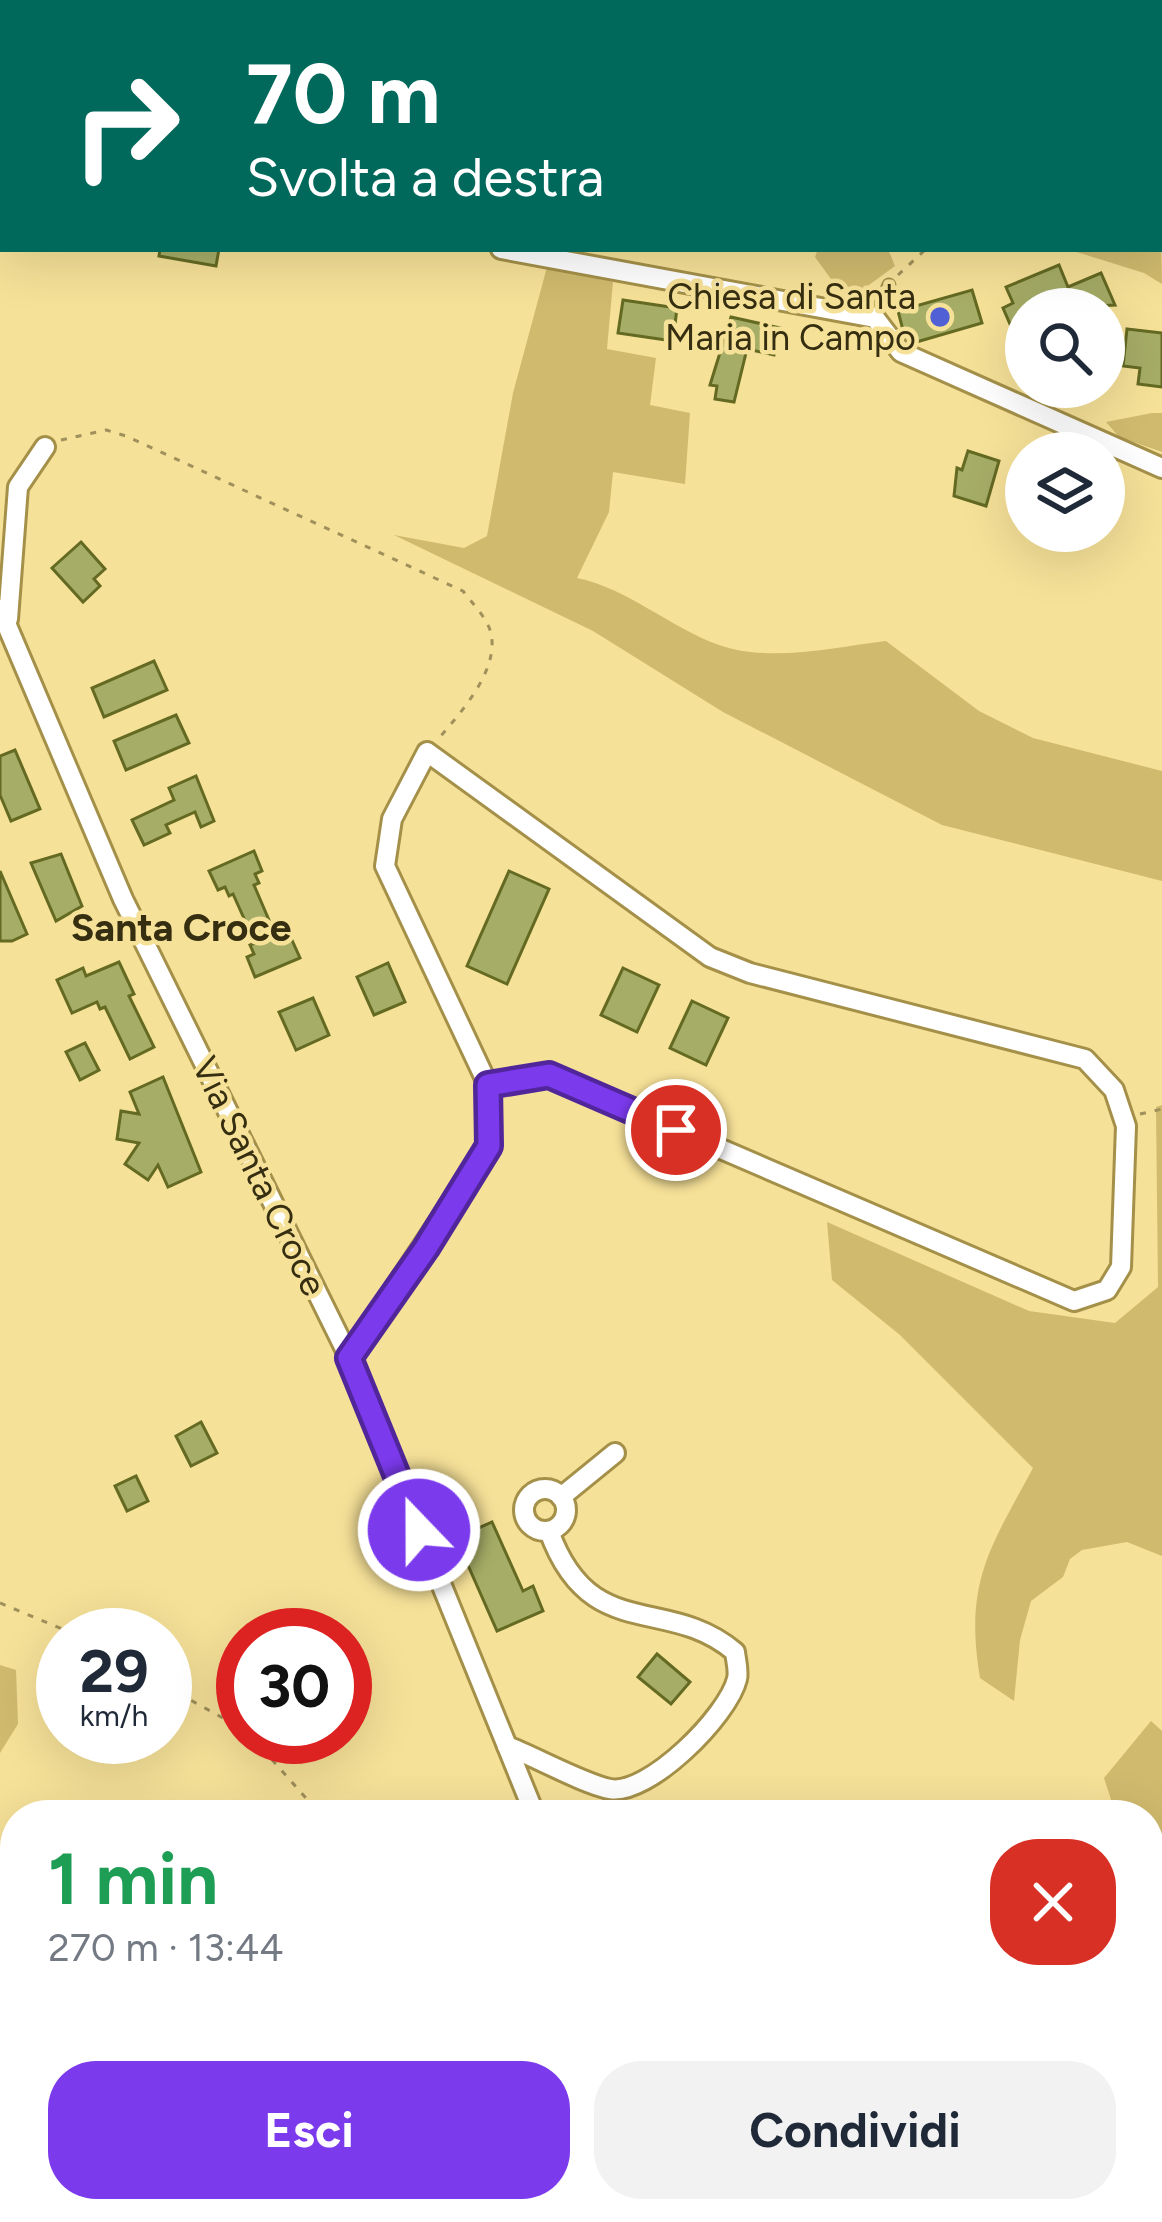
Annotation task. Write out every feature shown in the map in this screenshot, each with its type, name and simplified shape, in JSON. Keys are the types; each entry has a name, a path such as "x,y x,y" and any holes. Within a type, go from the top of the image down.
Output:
{"street":[{"path":"517,252 874,318 901,352 1162,468"},
{"path":"4,618 18,487 46,447"},
{"name":"Via Santa Croce","path":"4,618 123,899 349,1358 528,1800"},
{"path":"349,1358 489,1146 488,1085 385,866 392,820 427,752 710,957 751,973 1060,1049 1102,1073 1123,1118 1120,1268 1107,1290 1074,1301 549,1075 488,1085"},
{"path":"336,1330 366,1333"},
{"path":"562,1497 615,1453"},
{"path":"550,1489 562,1497 565,1517 550,1531 530,1526 524,1506 536,1490 550,1489"},
{"path":"507,1746 608,1789 636,1789 686,1749 730,1697 739,1676 735,1652 721,1640 686,1624 620,1613 587,1591 557,1552 550,1531"}],"lane":[{"path":"874,318 889,285"}],"path":[{"path":"889,285 923,252"},
{"path":"46,447 106,430 126,436 463,591 490,628 492,654 466,706 427,752"},
{"path":"1123,1118 1162,1109"},
{"path":"0,1603 36,1618"},
{"path":"276,1764 308,1800"}],"shaded area":[{"path":"817,252 889,252 895,266 847,301 815,257"},
{"path":"1077,252 1161,252 1162,284 1144,273"},
{"path":"547,267 613,282 607,349 656,358 650,405 690,413 685,484 613,472 609,512 577,578 739,650 802,652 886,641 979,711 1033,738 1162,771 1162,881 942,825 723,712 593,631 394,535 464,548 487,536 513,393"},
{"path":"1162,413 1162,452 1125,439 1125,432 1115,432 1106,422"},
{"path":"1162,1105 1162,1556 1127,1542 1082,1550 1070,1559 1063,1577 1031,1601 1020,1640 1014,1701 980,1678 975,1616 993,1544 1033,1468 900,1335 832,1280 827,1222 1029,1311 1115,1323 1158,1287 1156,1107"},
{"path":"0,1665 16,1670 18,1724 0,1753"},
{"path":"1151,1721 1162,1731 1162,1800 1111,1800 1104,1778"}],"building":[{"path":"160,252 218,252 216,266 159,256"},
{"path":"1059,265 1068,287 1101,273 1108,288 1006,288"},
{"name":"Chiesa di Santa Maria in Campo","path":"972,290 982,323 913,343 904,334 898,311"},
{"path":"623,300 677,308 673,341 618,333"},
{"path":"731,317 780,328 774,355 747,349 734,402 715,399 717,386 710,385"},
{"path":"1127,329 1162,333 1162,387 1138,384 1140,368 1125,366"},
{"path":"968,451 999,461 986,506 954,496 957,468 962,470"},
{"path":"81,542 105,569 94,579 100,586 83,602 52,568"},
{"path":"154,661 167,690 104,717 92,688"},
{"path":"176,715 189,743 126,770 114,741"},
{"path":"15,750 40,809 11,821 0,795 0,756"},
{"path":"196,776 214,821 201,827 195,812 166,825 170,833 144,845 132,820 174,800 169,788"},
{"path":"254,851 262,871 255,874 259,883 254,885 275,934 280,932 284,941 291,938 300,958 255,977 247,957 254,954 250,945 255,943 233,894 229,896 225,887 218,890 209,871"},
{"path":"61,854 82,906 56,921 31,863"},
{"path":"0,871 27,934 12,941 0,941"},
{"path":"509,871 549,889 507,984 467,966"},
{"path":"119,962 134,994 129,996 154,1047 130,1059 105,1007 100,1009 97,1002 72,1013 57,980 83,968 86,976"},
{"path":"388,963 405,1002 374,1015 357,977"},
{"path":"623,968 659,985 637,1032 601,1015"},
{"path":"313,998 329,1035 296,1050 279,1012"},
{"path":"692,1001 728,1018 706,1065 670,1048"},
{"path":"85,1043 99,1070 80,1080 66,1052"},
{"path":"163,1077 201,1172 168,1187 158,1165 148,1180 125,1164 139,1143 117,1139 121,1111 139,1114 130,1092"},
{"path":"201,1422 217,1453 191,1466 176,1436"},
{"path":"136,1476 148,1501 127,1511 115,1486"},
{"path":"492,1522 523,1591 533,1586 543,1611 497,1631 456,1538"},
{"path":"657,1654 690,1682 671,1704 638,1677"}],"place":[{"name":"Chiesa di Santa Maria in Campo","path":"940,317"}],"district":[{"name":"Santa Croce","path":"181,927"}],"route":[{"path":"419,1530 349,1358 426,1248 489,1146 488,1085 549,1075 676,1130"}]}
